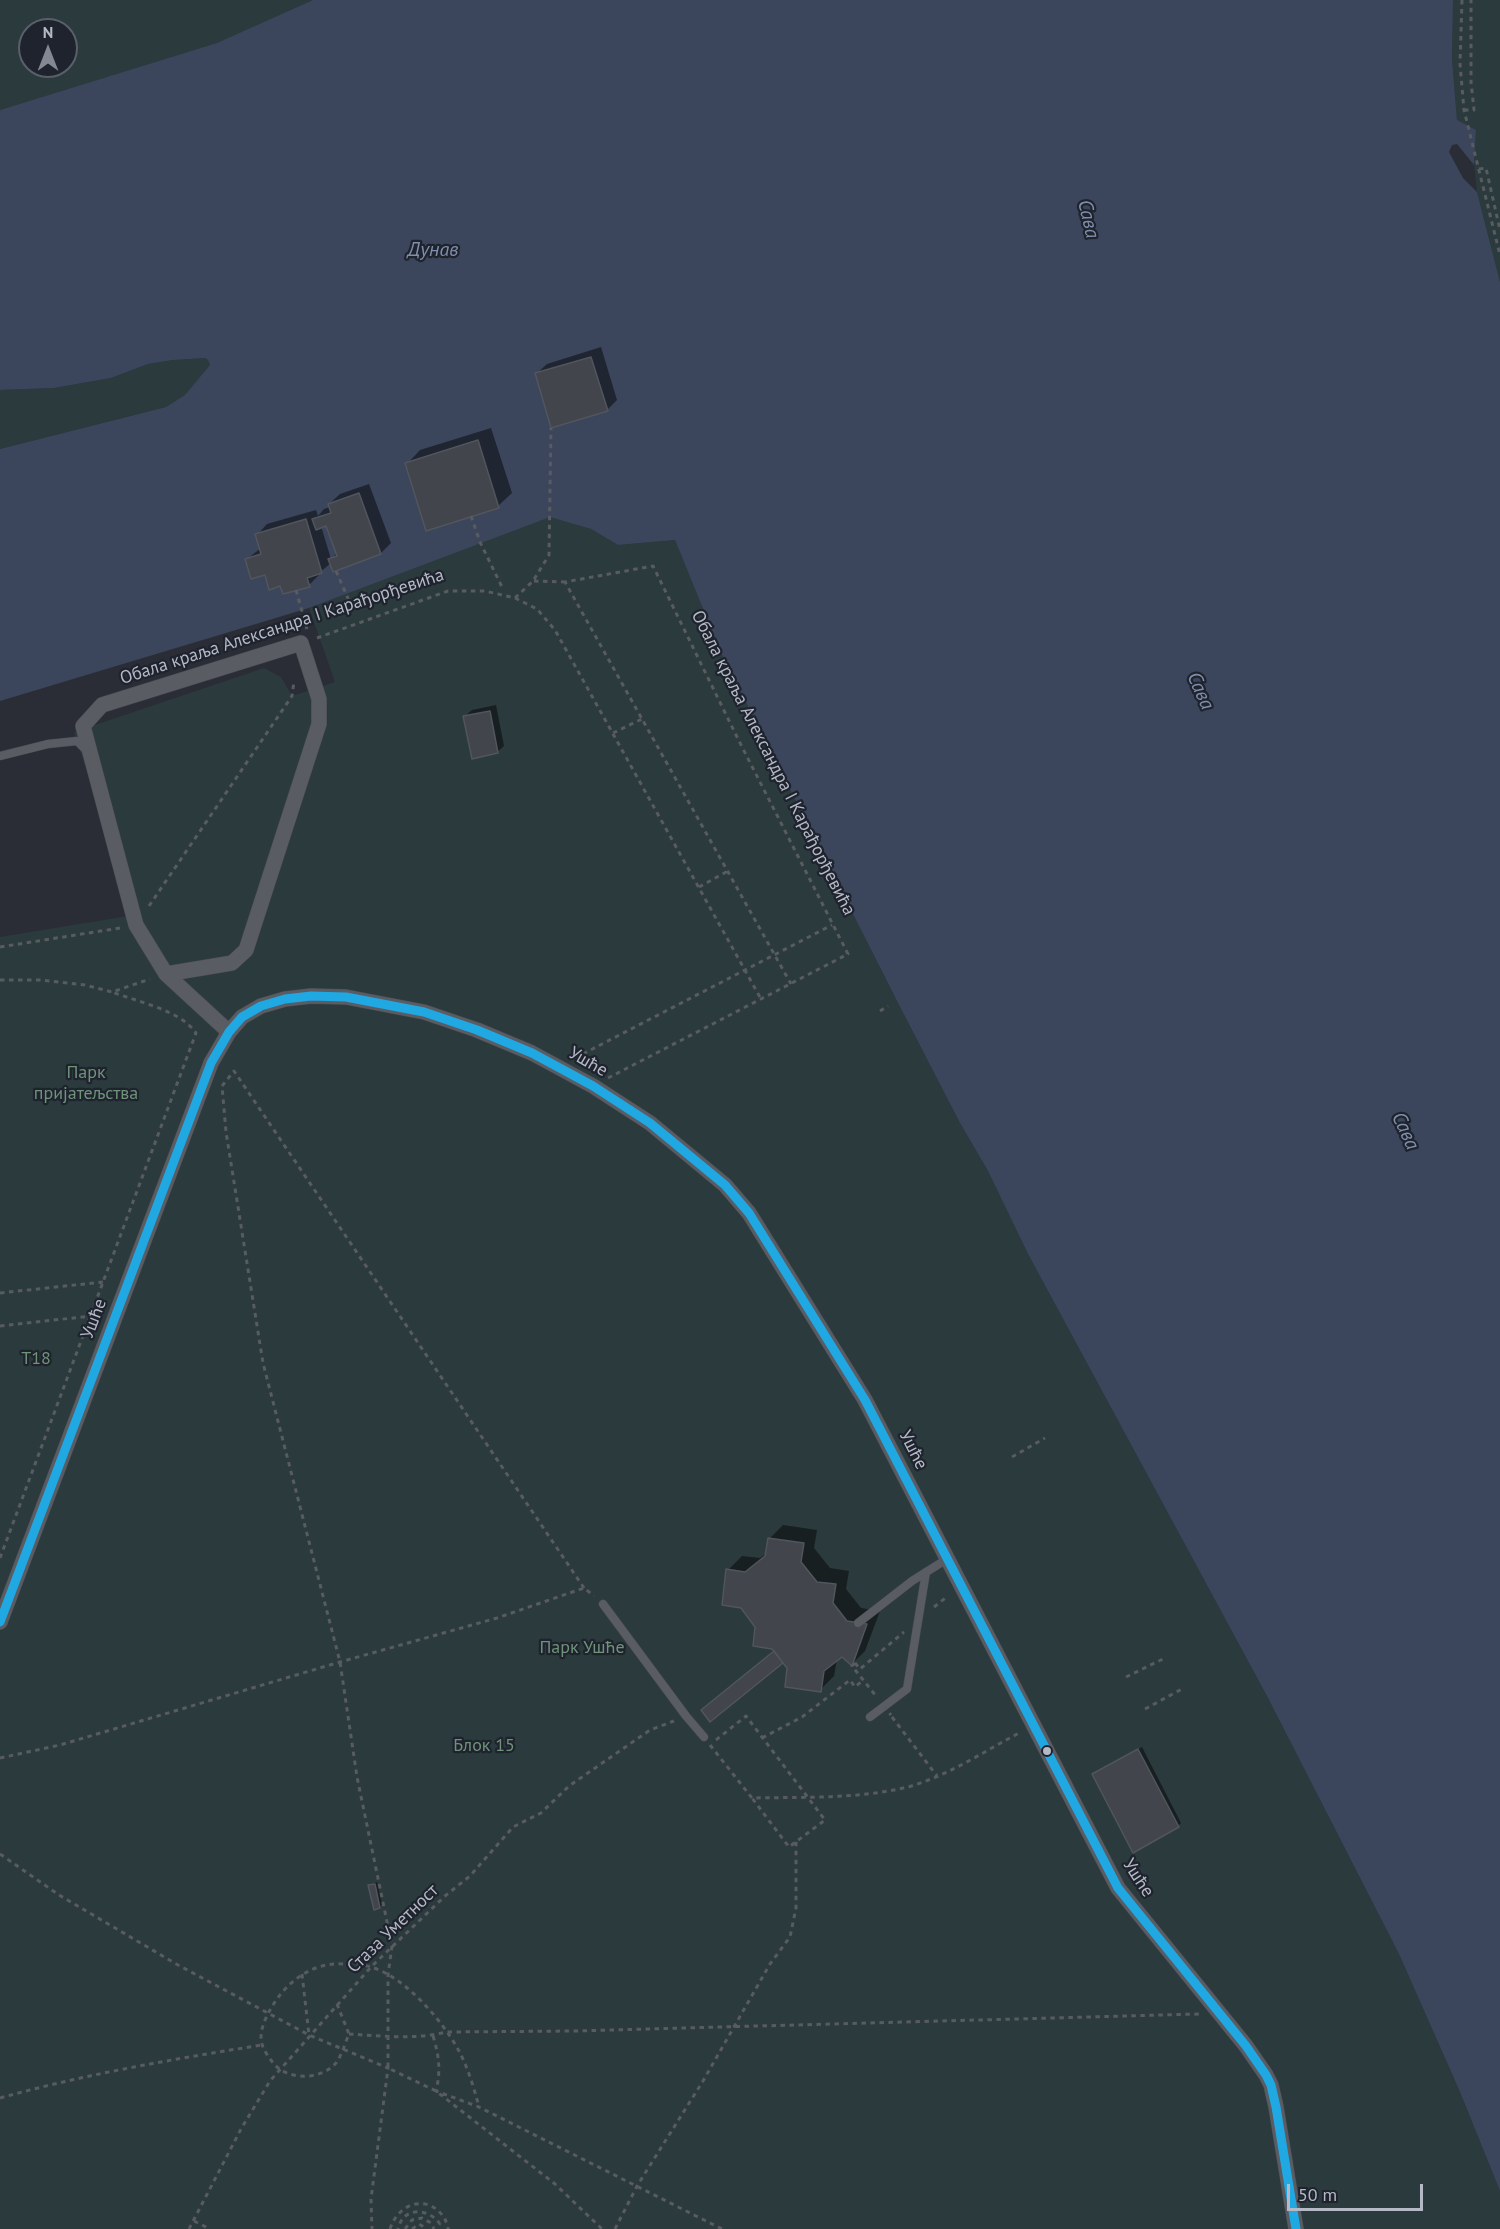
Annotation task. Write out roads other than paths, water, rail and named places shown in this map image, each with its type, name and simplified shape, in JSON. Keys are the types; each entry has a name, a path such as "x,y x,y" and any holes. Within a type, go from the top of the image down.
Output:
{"street":[{"name":"Обала краља Александра I Карађорђевића","path":"306,642 319,699 319,724 246,950 232,963 166,974 136,925 91,755 83,726 102,705 306,642"},
{"path":"166,974 229,1032"},
{"name":"Ушће","path":"0,1622 211,1063 229,1032 242,1017 261,1006 285,999 311,996 346,997 424,1012 477,1030 532,1053 593,1086 650,1123 702,1164 725,1185 749,1213 865,1400 1118,1888 1246,2046 1271,2085 1296,2229"}],"lane":[{"path":"0,756 48,744 77,741 91,755"},
{"path":"858,1623 946,1559"},
{"path":"870,1717 907,1689 926,1572"},
{"path":"603,1604 704,1737"}],"water":[{"path":"313,0 1453,0 1452,59 1457,120 1476,130 1474,165 1457,144 1452,145 1449,152 1463,178 1477,192 1500,282 1500,2191 1460,2092 1399,1954 1268,1698 1028,1254 988,1171 960,1123 897,1001 721,653 675,540 618,545 591,529 550,517 309,608 0,701 0,449 166,407 185,395 210,365 205,358 173,360 148,364 111,378 54,388 0,390 0,110 217,43"}],"water label":[{"name":"Сава","path":"1088,219"},
{"name":"Дунав","path":"433,250"},
{"name":"Сава","path":"1200,691"},
{"name":"Сава","path":"1405,1131"}],"park label":[{"name":"Парк пријатељства","path":"86,1083"},
{"name":"Т18","path":"36,1359"},
{"name":"Парк Ушће","path":"582,1648"},
{"name":"Блок 15","path":"484,1746"}]}
